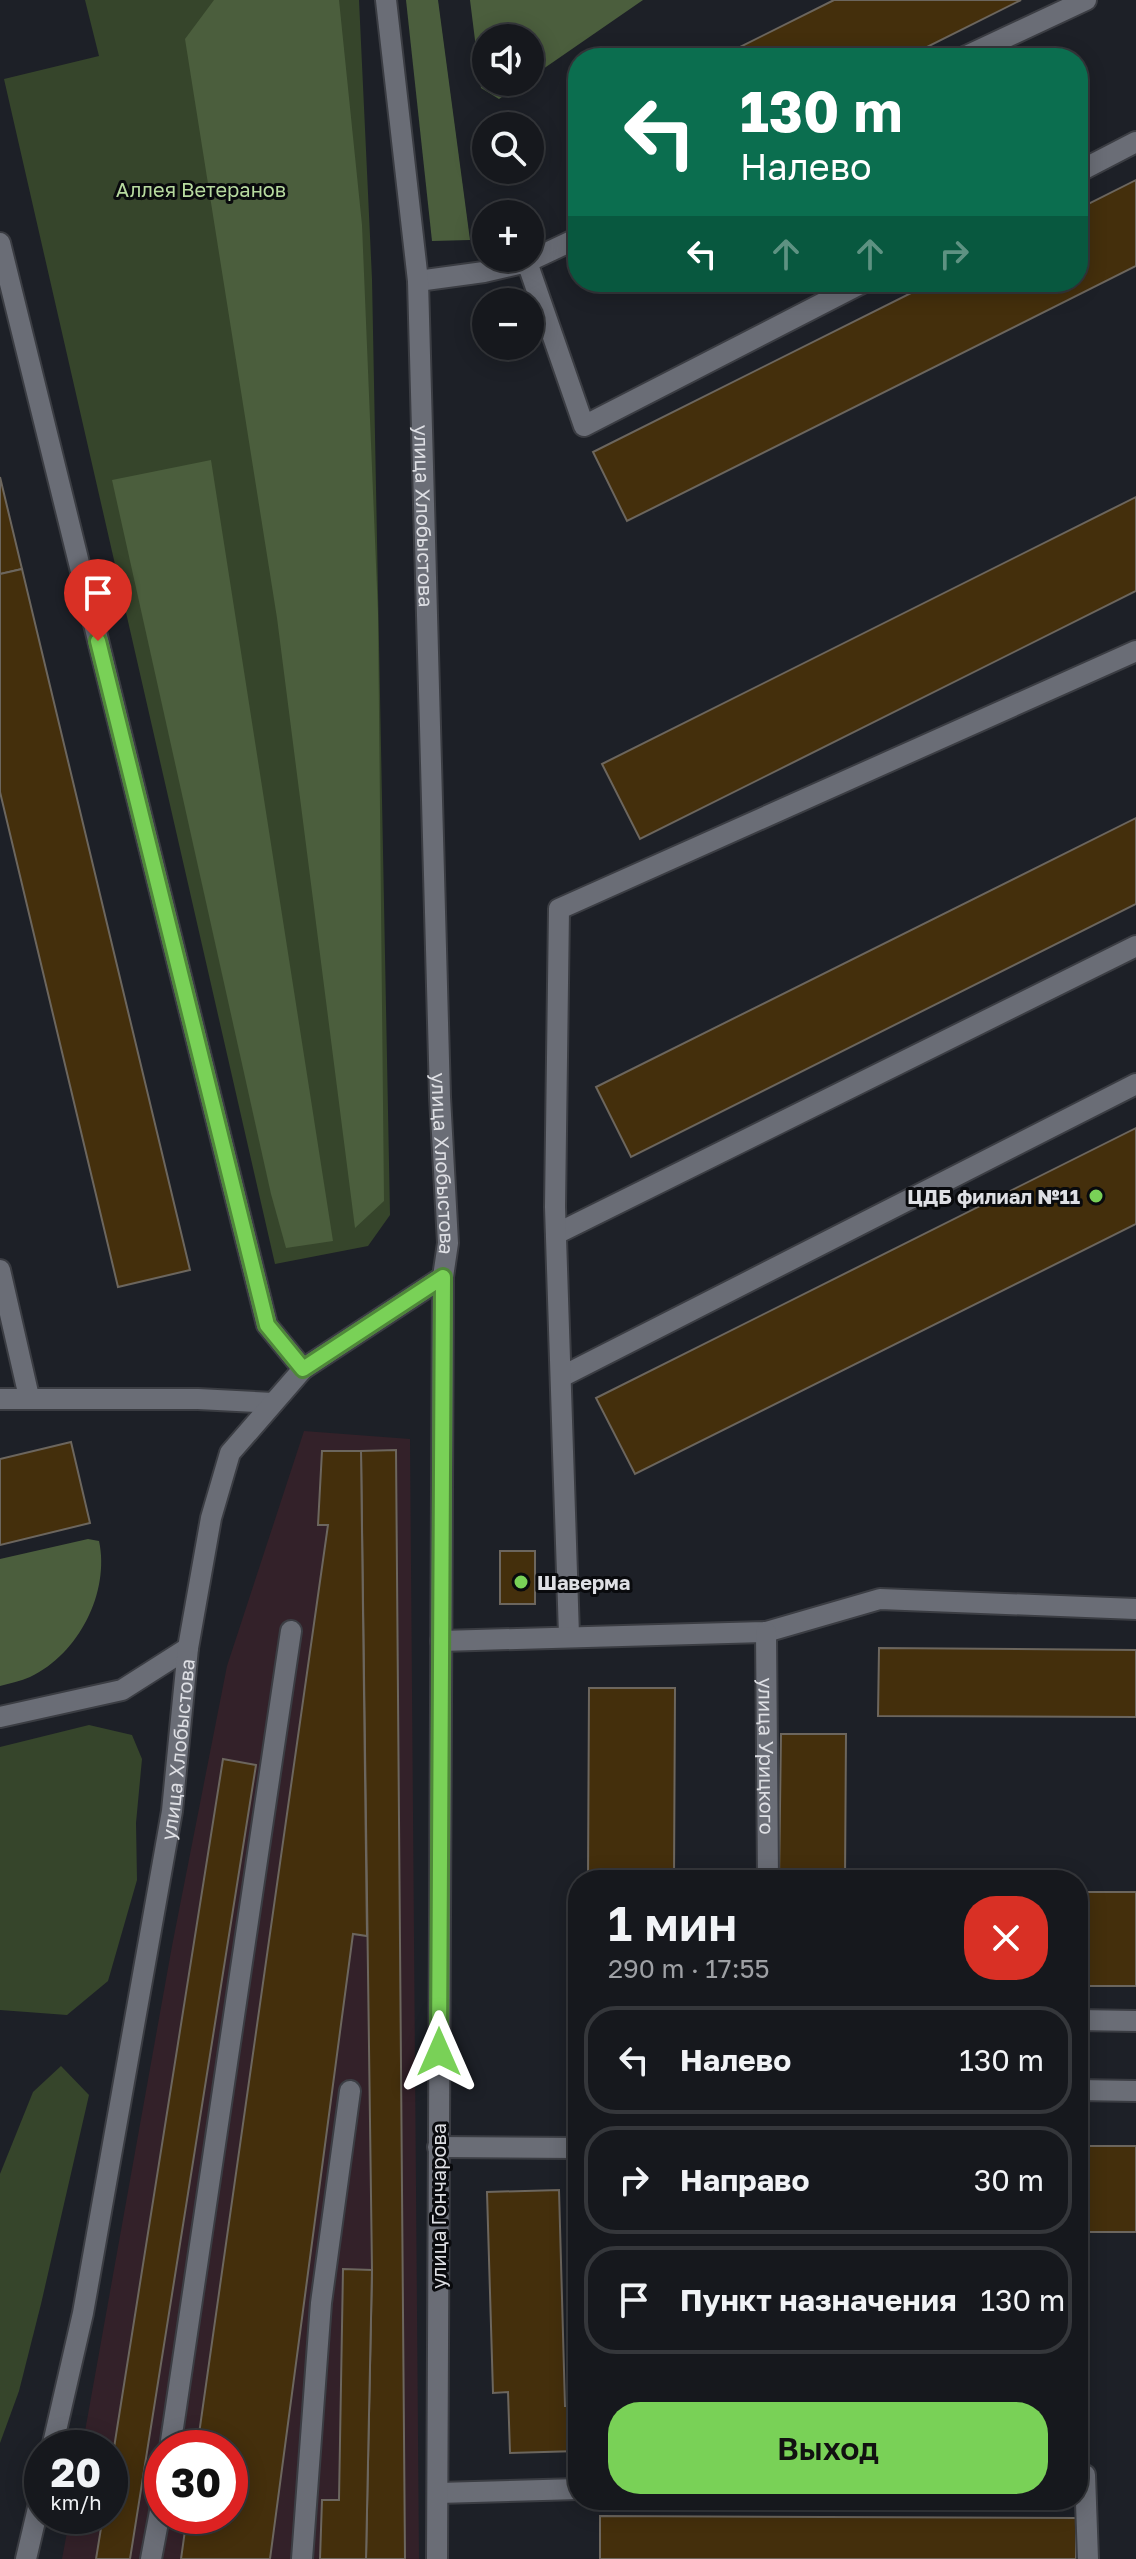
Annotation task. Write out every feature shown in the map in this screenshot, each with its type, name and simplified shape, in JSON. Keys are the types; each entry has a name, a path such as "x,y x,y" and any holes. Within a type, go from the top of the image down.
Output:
{"street":[{"name":"улица Хлобыстова","path":"56,2430 83,2313 172,1811 188,1648 211,1518 230,1453 303,1369 443,1277 448,1243 440,1097 418,281 386,0"},
{"path":"983,48 1086,0"},
{"path":"1088,167 1136,142"},
{"path":"0,243 267,1325 303,1369"},
{"path":"544,254 568,243"},
{"path":"418,281 472,272"},
{"path":"530,272 584,426 845,292"},
{"path":"569,1635 556,1234 559,909 1136,651"},
{"path":"556,1234 1136,946"},
{"path":"561,1377 1136,1084"},
{"path":"0,1270 29,1397"},
{"name":"улица Гончарова","path":"437,2559 443,1277"},
{"path":"0,1399 29,1397 273,1403"},
{"path":"441,1641 569,1635 766,1632 880,1599 1136,1609"},
{"path":"173,2430 291,1631"},
{"name":"улица Урицкого","path":"766,1632 768,1870"},
{"path":"0,1717 122,1690 188,1648"},
{"path":"1088,2020 1136,2021"},
{"path":"1088,2090 1136,2091"},
{"path":"302,2559 321,2303 350,2091"},
{"path":"438,2147 568,2148"},
{"path":"438,2493 568,2489"},
{"path":"1086,2510 1088,2559"},
{"path":"26,2559 32,2534"},
{"path":"151,2559 156,2534"}],"shaded area":[{"path":"304,1431 410,1439 419,2559 62,2559 67,2534 128,2534 128,2430 85,2430 172,1946 227,1666"}],"green space":[{"name":"Аллея Ветеранов","path":"85,0 359,0 372,279 390,1215 368,1246 275,1264 4,79 99,56"},
{"path":"214,0 339,0 362,225 378,613 384,1201 355,1228 277,618 185,39"},
{"path":"406,0 438,0 470,240 432,241"},
{"path":"470,0 643,0 573,48 568,48 568,52 544,68 544,24 473,24"},
{"path":"211,460 333,1241 286,1248 271,1194 112,480"},
{"path":"88,1539 99,1541 101,1561 100,1581 87,1620 63,1653 47,1667 27,1678 0,1686 0,1559"},
{"path":"89,1725 132,1735 142,1759 136,1823 137,1880 108,1981 67,2015 0,2010 0,1747"},
{"path":"61,2066 89,2095 19,2391 0,2443 0,2174 33,2092"}],"building":[{"path":"834,0 1021,0 925,48 738,48"},
{"path":"1136,180 1136,266 1088,290 1088,204"},
{"path":"913,292 1084,292 627,521 593,452"},
{"path":"0,477 22,569 0,574"},
{"path":"1136,497 1136,591 640,839 602,764"},
{"path":"22,569 190,1270 118,1287 0,792 0,574"},
{"path":"1136,818 1136,904 631,1157 596,1087"},
{"path":"1136,1128 1136,1224 635,1474 596,1398"},
{"path":"71,1442 90,1523 0,1545 0,1459"},
{"path":"396,1450 405,2559 366,2559 372,2270 361,1451"},
{"path":"322,1451 361,1451 367,1936 353,1934 270,2559 181,2559 184,2534 248,2534 248,2430 200,2430 328,1525 318,1525"},
{"path":"500,1551 535,1551 535,1604 500,1604"},
{"path":"879,1648 1136,1650 1136,1717 878,1716"},
{"path":"589,1688 675,1688 674,1870 588,1870"},
{"path":"781,1734 846,1734 845,1870 779,1870"},
{"path":"223,1759 256,1765 150,2430 144,2430 144,2471 130,2559 96,2559 100,2534 128,2534 128,2430 117,2430"},
{"path":"1088,1892 1136,1892 1136,1986 1088,1986"},
{"path":"1088,2146 1136,2146 1136,2232 1088,2232"},
{"path":"559,2190 568,2451 510,2453 508,2392 493,2393 487,2192"},
{"path":"343,2269 372,2270 366,2559 320,2559 322,2500 339,2500"},
{"path":"600,2516 1076,2518 1076,2559 600,2559"}],"place":[{"name":"ЦДБ филиал №11","path":"1096,1196"},
{"name":"Шаверма","path":"521,1582"}],"route":[{"path":"98,641 267,1325 303,1369 443,1277 439,2052"}]}
